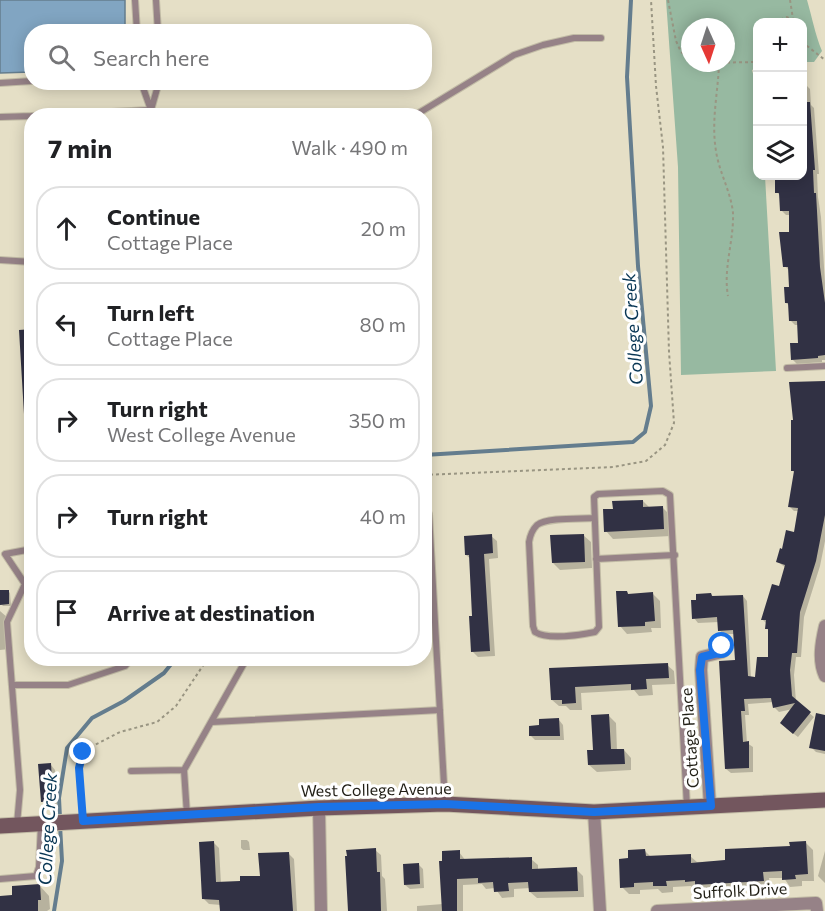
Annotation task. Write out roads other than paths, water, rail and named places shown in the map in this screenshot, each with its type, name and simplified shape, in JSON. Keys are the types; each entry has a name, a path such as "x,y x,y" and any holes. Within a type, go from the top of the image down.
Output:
{"main road":[{"name":"West College Avenue","path":"0,826 319,807 445,804 594,812 825,800"}],"street":[{"path":"825,626 821,652 821,668 825,676"},
{"name":"Cottage Place","path":"711,806 700,670 702,657 722,652 722,646"},
{"path":"319,807 321,911"},
{"path":"594,812 600,911"},
{"name":"Suffolk Drive","path":"657,911 816,903 817,911"}],"lane":[{"path":"135,0 136,24"},
{"path":"156,0 158,24"},
{"path":"427,108 514,55 574,38 601,38"},
{"path":"0,83 24,82"},
{"path":"144,90 150,108"},
{"path":"152,108 157,90"},
{"path":"0,117 24,116"},
{"path":"0,260 24,262"},
{"path":"787,368 825,366"},
{"path":"594,518 547,521 539,524 531,535 529,542 533,626 542,636 595,632 599,627 594,497 598,494 667,492 671,499 675,555 687,808"},
{"path":"24,550 4,554 24,583"},
{"path":"596,559 675,555"},
{"path":"432,567 445,804"},
{"path":"17,825 20,790 7,622 24,586"},
{"path":"12,685 68,685 125,666"},
{"path":"187,816 184,770 243,666"},
{"path":"212,722 440,710"},
{"path":"131,771 184,770"},
{"path":"0,879 36,876 49,823"}],"water":[{"path":"0,0 125,0 125,24 24,24 24,72 0,73"}],"waterway":[{"name":"College Creek","path":"432,455 633,442 645,432 651,406 638,266 627,77 631,0"},
{"name":"College Creek","path":"60,818 59,798 67,748 92,718 124,701 164,673 170,666"},
{"name":"College Creek","path":"54,911 62,861 60,825"}]}
